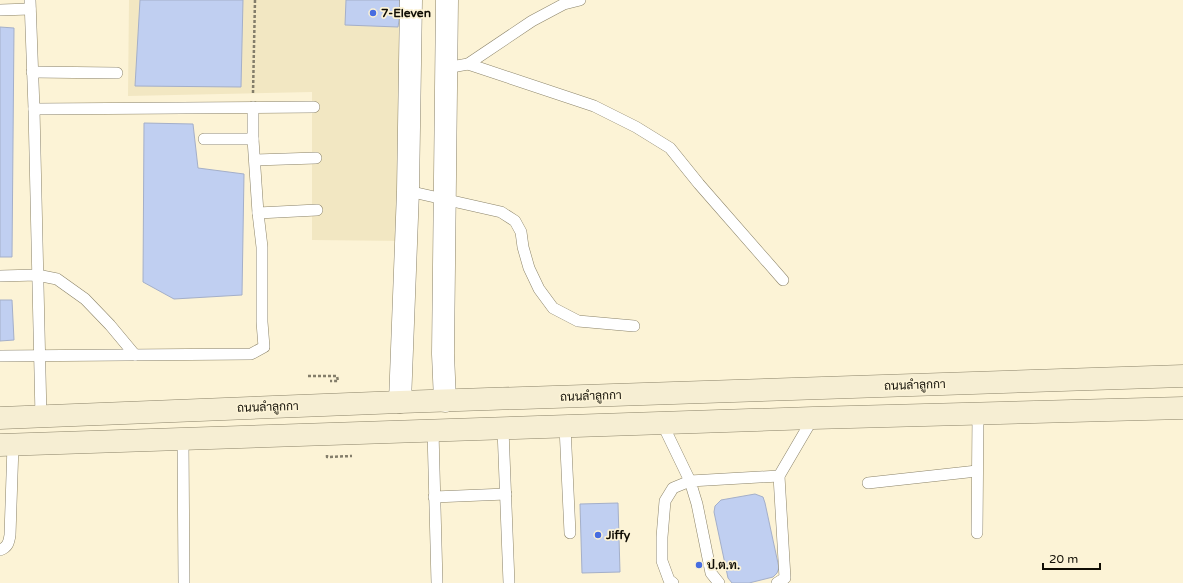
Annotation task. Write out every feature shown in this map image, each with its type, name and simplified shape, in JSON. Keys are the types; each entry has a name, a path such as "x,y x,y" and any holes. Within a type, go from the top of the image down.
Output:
{"main road":[{"name":"ถนนลำลูกกา","path":"0,418 593,395 1183,376"},
{"path":"7,445 813,418 1183,408"}],"street":[{"path":"400,402 408,190 411,0"},
{"path":"445,401 443,354 444,198 448,0"}],"lane":[{"path":"446,68 468,64 532,21 564,4 580,0"},
{"path":"0,10 30,5 34,109 41,417"},
{"path":"468,64 594,106 636,127 670,148 783,280"},
{"path":"32,72 117,73"},
{"path":"0,356 250,354 264,348 262,322 262,247 253,139 253,107"},
{"path":"34,109 314,107"},
{"path":"204,138 253,139"},
{"path":"255,160 316,158"},
{"path":"408,190 501,212 515,221 521,232 523,247 529,268 539,289 553,308 578,320 634,326"},
{"path":"258,213 317,210"},
{"path":"0,276 37,275 57,279 85,299 136,355"},
{"path":"977,533 978,414"},
{"path":"783,581 779,476 813,418"},
{"path":"662,423 690,481 697,504 710,573 719,583"},
{"path":"565,427 570,533"},
{"path":"503,429 509,583"},
{"path":"433,431 437,583"},
{"path":"183,439 184,583"},
{"path":"0,550 5,548 9,543 10,534 7,445"},
{"path":"868,484 977,471"},
{"path":"673,583 669,580 662,561 662,537 665,501 673,488 690,481 779,476"},
{"path":"434,497 506,494"}],"path":[{"path":"253,107 255,0"},
{"path":"308,376 338,376 338,381 330,381"},
{"path":"327,457 352,456"}],"shaded area":[{"path":"129,0 403,0 406,241 312,240 312,92 128,96"}],"building":[{"path":"140,0 243,0 241,87 135,86"},
{"name":"7-Eleven","path":"346,0 402,0 398,27 345,25"},
{"path":"0,27 14,28 12,257 0,257"},
{"path":"144,123 193,124 198,168 244,174 242,295 174,299 143,282"},
{"path":"0,300 12,300 14,340 0,341"},
{"path":"755,494 763,497 765,503 779,568 773,577 749,583 732,583 728,578 714,512 715,506 721,500"},
{"path":"618,503 620,572 582,573 580,504"}],"place":[{"name":"7-Eleven","path":"373,13"},
{"name":"Jiffy","path":"598,535"},
{"name":"ป.ต.ท.","path":"699,565"}]}
